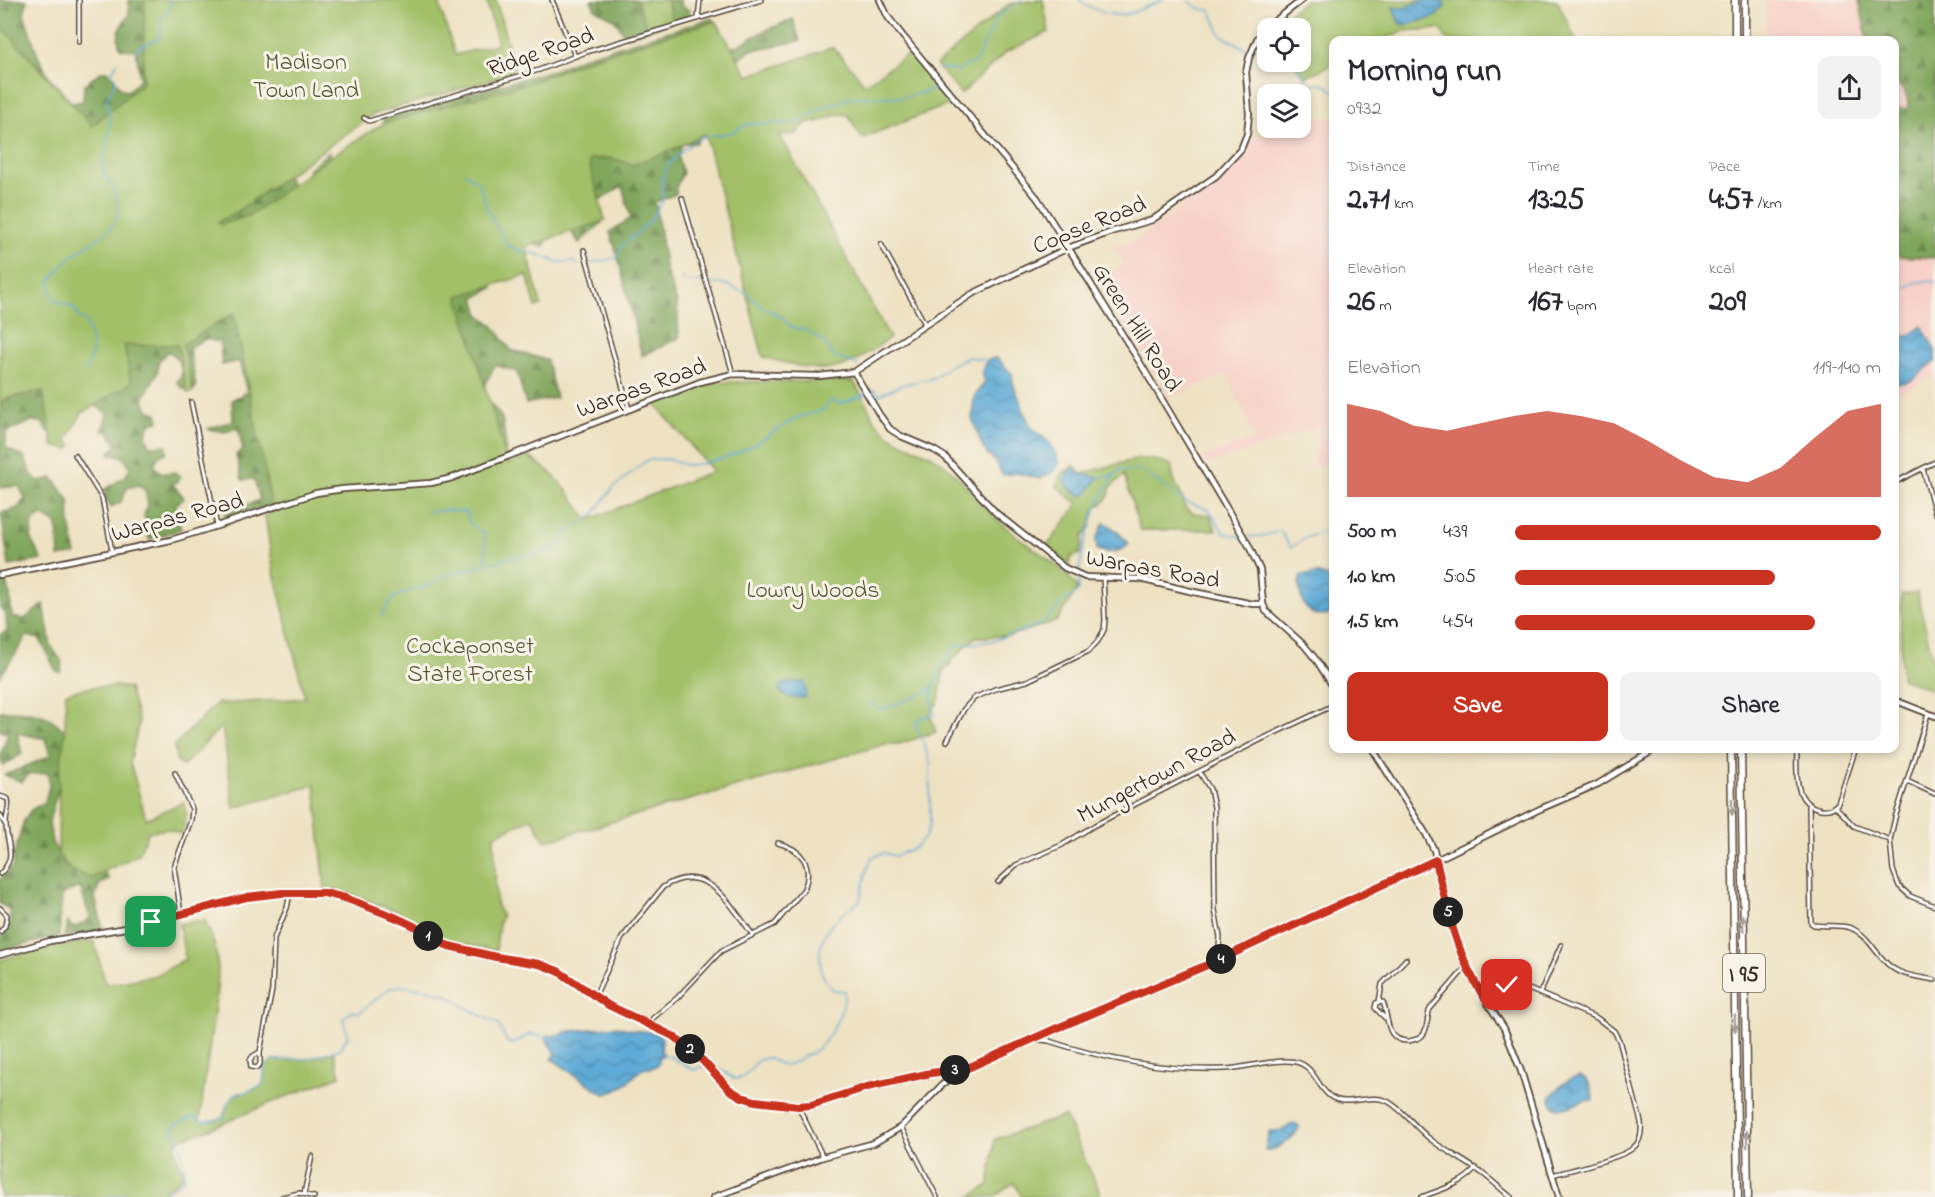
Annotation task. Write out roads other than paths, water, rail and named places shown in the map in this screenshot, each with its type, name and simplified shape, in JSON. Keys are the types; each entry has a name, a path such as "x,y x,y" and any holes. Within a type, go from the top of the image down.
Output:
{"highway":[{"path":"1735,0 1735,36"},
{"path":"1745,0 1745,36"},
{"name":"I 95","path":"1731,753 1738,1197"},
{"name":"I 95","path":"1741,753 1748,1197"}],"street":[{"path":"80,0 80,42"},
{"path":"552,0 575,56"},
{"path":"698,18 700,0"},
{"name":"Ridge Road","path":"364,118 369,121 475,90 558,64 575,56 761,0"},
{"name":"Green Hill Road","path":"880,0 888,17 902,35 1032,190 1248,544 1260,570 1263,604"},
{"name":"Copse Road","path":"854,372 972,294 1068,248 1152,220 1212,180 1241,149 1248,129 1246,72 1257,39 1268,27 1302,0"},
{"path":"682,198 733,374"},
{"path":"881,244 926,326"},
{"path":"584,250 629,409"},
{"name":"Warpas Road","path":"0,575 151,545 322,492 431,483 452,478 700,382 733,374 819,376 854,372 890,429 945,457 996,513 1065,568 1085,576 1140,579 1250,604 1263,604"},
{"path":"191,402 218,526"},
{"path":"75,455 102,498 112,553"},
{"path":"1899,481 1935,462"},
{"path":"1923,469 1935,513"},
{"path":"947,741 964,709 981,693 1027,681 1089,651 1104,630 1103,577"},
{"path":"1263,604 1266,611 1304,645 1329,680"},
{"path":"1899,701 1935,716"},
{"name":"Mungertown Road","path":"998,882 1016,865 1062,845 1095,825 1200,773 1260,740 1329,707"},
{"path":"1928,714 1890,840 1893,870 1902,889 1913,898 1935,906"},
{"path":"1375,753 1426,834 1436,860 1447,909 1466,968 1504,1028 1521,1071 1559,1197"},
{"path":"714,1197 823,1157 874,1143 901,1127 942,1085 961,1071 1222,959 1540,809 1598,784 1650,753"},
{"path":"1797,753 1798,788 1802,799 1809,806 1824,810 1836,807"},
{"path":"1836,807 1854,753"},
{"path":"175,773 192,809 191,820 174,867 181,914"},
{"path":"1200,773 1210,789 1214,807 1214,898 1222,959"},
{"path":"1907,782 1935,794"},
{"path":"0,796 8,799 9,805 6,826 10,857 8,865 0,874"},
{"path":"1809,806 1811,923 1853,929 1862,935 1892,968 1905,974 1935,980"},
{"path":"1836,807 1854,826 1890,840"},
{"path":"0,815 6,826"},
{"path":"650,1024 653,1018 677,998 722,951 775,924 804,889 807,883 807,868 801,856 793,848 778,843"},
{"path":"595,996 622,938 663,887 671,882 693,878 711,884 754,935"},
{"path":"260,1052 251,1058 249,1063 251,1067 257,1068 260,1064 260,1052 272,990 274,940 287,908 290,892"},
{"path":"0,955 36,945 108,932 237,899 290,892 324,893 345,898 407,922 434,940 449,946 550,968 595,996 680,1041 706,1064 724,1085 742,1097 761,1102 798,1106 819,1104 861,1089 908,1078 950,1070 961,1071"},
{"path":"0,908 7,915 7,921 0,932"},
{"path":"1540,993 1561,945"},
{"path":"1212,963 1219,947"},
{"path":"1406,959 1382,984 1379,1002 1376,1003 1376,1008 1385,1018 1392,1032 1401,1040 1418,1039 1423,1035 1430,1009 1466,968"},
{"path":"1484,997 1507,985 1515,985 1540,993 1597,1018 1614,1031 1621,1046 1641,1122 1642,1131 1636,1146 1631,1150 1552,1175"},
{"path":"1379,1002 1385,1005 1385,1018"},
{"path":"1045,1033 1049,1041"},
{"path":"1034,1039 1095,1054 1189,1069 1235,1068 1298,1062 1311,1071 1329,1096 1339,1101 1374,1099 1389,1102 1428,1138 1476,1168 1511,1197"},
{"path":"798,1106 823,1157"},
{"path":"901,1127 937,1197"},
{"path":"304,1194 312,1156"},
{"path":"1422,1197 1452,1185 1476,1168"},
{"path":"282,1197 294,1194 314,1197"}],"water":[{"path":"1424,0 1437,0 1444,3 1445,7 1435,17 1406,25 1399,23 1393,7 1403,8"},
{"path":"1922,326 1935,350 1935,362 1913,380 1899,383 1899,336 1912,334"},
{"path":"997,358 1012,374 1014,386 1030,426 1050,443 1060,463 1054,471 1040,479 1018,473 1003,475 996,462 982,446 972,418 974,397 985,382 982,373 986,361"},
{"path":"1073,468 1081,474 1099,477 1085,496 1073,492 1066,482 1066,474"},
{"path":"1104,523 1120,535 1128,544 1126,547 1111,552 1097,549 1096,540"},
{"path":"1319,574 1329,578 1329,614 1314,614 1306,608 1300,591 1301,575"},
{"path":"788,682 805,682 806,697 792,698 782,694 779,691 781,686"},
{"path":"618,1026 629,1030 659,1034 662,1039 661,1052 663,1053 658,1065 643,1068 611,1093 604,1094 552,1059 556,1054 547,1041 548,1035"},
{"path":"1580,1076 1589,1082 1593,1101 1583,1101 1563,1108 1553,1106 1550,1099 1556,1090 1566,1082"},
{"path":"1294,1123 1299,1126 1290,1139 1275,1149 1265,1150 1269,1132 1283,1130"}],"waterway":[{"path":"938,68 958,72 967,65 975,63 998,16 1022,0"},
{"path":"1079,0 1099,11 1115,15 1130,14 1164,0"},
{"path":"1188,0 1198,8 1211,11 1221,35 1248,50"},
{"path":"136,50 158,39 161,31 161,18 169,11 171,1"},
{"path":"86,372 93,349 86,322 80,318 73,307 56,301 51,293 50,281 71,257 100,237 117,218 116,196 103,166 110,126 106,101 116,81 112,71 117,63"},
{"path":"1301,72 1310,85 1323,83 1329,88"},
{"path":"591,263 617,258 620,248 650,221 663,200 662,180 668,165 684,149 701,137 730,133 748,124 796,123 821,109 853,97 905,97 933,90 931,76"},
{"path":"465,173 479,183 487,209 507,245 556,262 574,262 578,265"},
{"path":"681,278 683,281 697,281 704,284 725,284 749,295 758,304 784,319 790,326 805,329 825,343 835,358 852,362 858,366"},
{"path":"1899,292 1923,281 1935,282"},
{"path":"381,616 393,598 408,591 429,586 441,577 504,559 541,553 560,545 563,535 594,514 613,488 647,460 666,459 686,465 724,458 748,448 798,417 824,410 831,400 841,404 875,390 879,395 901,385 933,378 949,366 969,357 987,361"},
{"path":"708,1064 710,1063 735,1079 739,1078 764,1058 770,1058 783,1065 795,1062 815,1051 832,1031 840,1014 845,991 833,990 822,974 820,956 823,938 832,924 860,901 872,857 884,853 895,856 915,848 926,836 930,824 930,762 916,726 920,718 935,715 932,696 940,670 956,645 993,641 1043,623 1060,604 1079,591 1081,561 1089,528 1103,495 1119,470 1142,471 1184,501 1209,510 1224,533 1242,537"},
{"path":"1097,478 1113,475"},
{"path":"427,512 442,510 466,512 470,524 485,534 486,562"},
{"path":"1247,537 1280,531 1291,548 1305,538 1329,530"},
{"path":"871,704 878,709 885,709 927,692 934,685"},
{"path":"110,1197 155,1195 173,1188 184,1178 181,1147 173,1131 175,1125 194,1117 204,1122 224,1118 227,1105 235,1094 248,1092 263,1085 265,1066 274,1060 307,1059 340,1049 348,1036 343,1019 352,1011 359,1013 390,988 399,986 446,994 470,1010 498,1024 507,1042 513,1044 530,1034 549,1038"},
{"path":"662,1054 693,1070 704,1066"}],"park label":[{"name":"Madison Town Land","path":"306,75"},
{"name":"Lowry Woods","path":"813,589"},
{"name":"Cockaponset State Forest","path":"470,659"}]}
